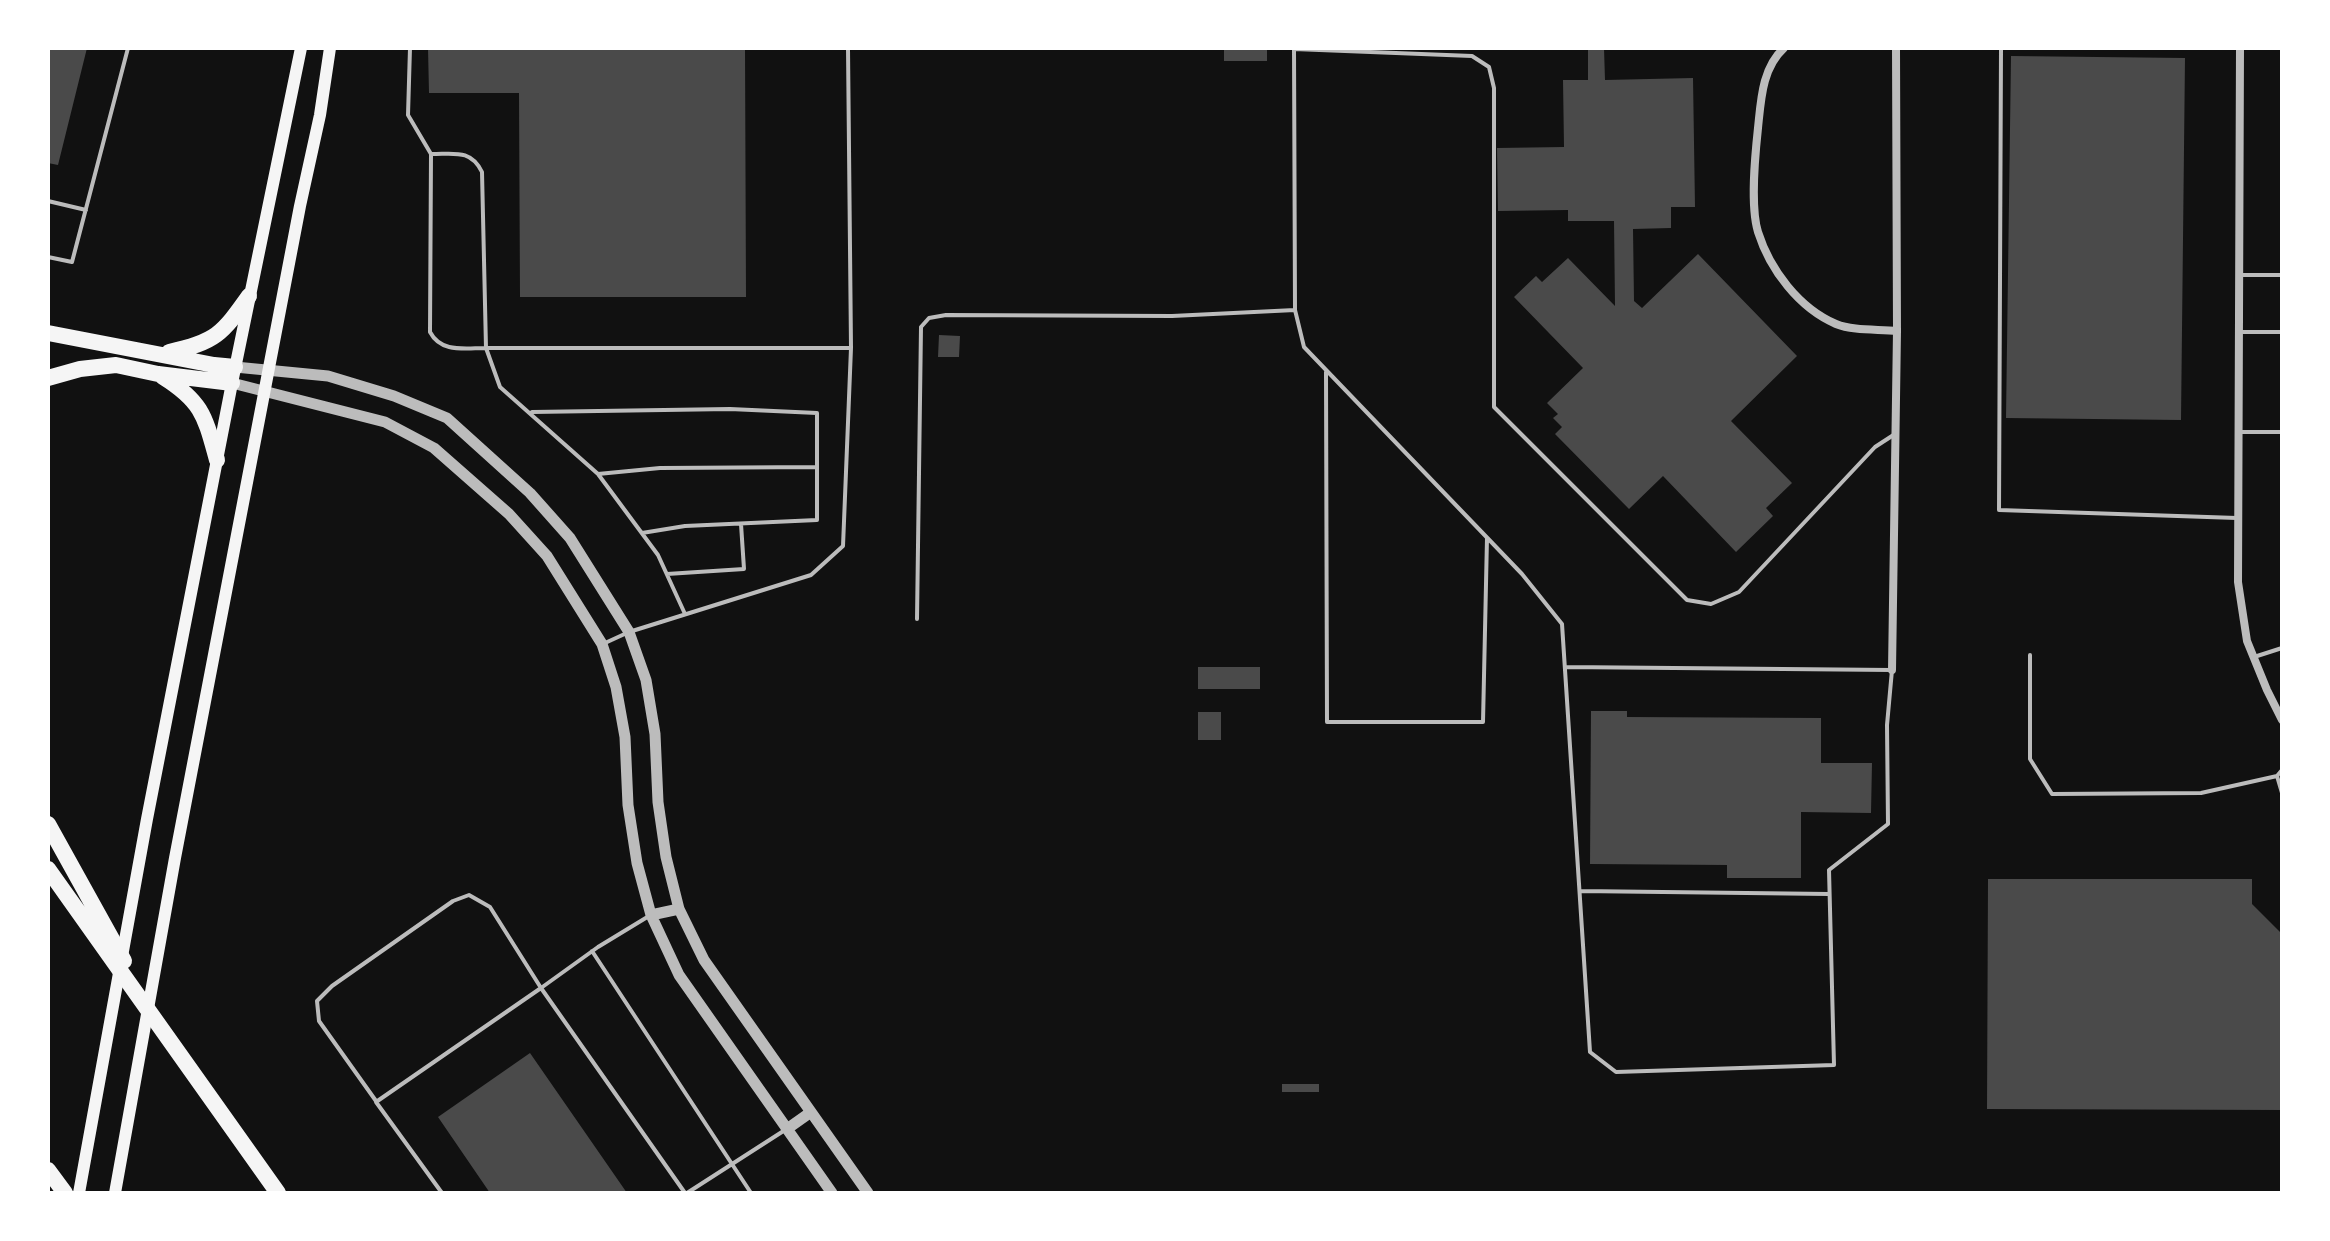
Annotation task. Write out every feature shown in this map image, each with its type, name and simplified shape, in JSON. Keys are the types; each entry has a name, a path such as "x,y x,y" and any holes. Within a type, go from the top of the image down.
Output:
{"highway":[{"path":"159,354 201,346 226,328 249,296"},
{"path":"48,333 159,354 233,375"},
{"path":"48,378 80,369 116,365 158,374 233,375"},
{"path":"158,374 183,389 205,417 217,460"},
{"path":"48,824 165,1036"},
{"path":"48,869 278,1193"},
{"path":"48,1170 65,1193"},
{"path":"48,1186 52,1193"}],"main road":[{"path":"79,1193 233,375 301,48"},
{"path":"115,1193 175,858 320,115 330,48"}],"street":[{"path":"1784,48 1767,70 1760,108 1755,159 1757,231 1778,273 1806,306 1838,325 1897,331"},
{"path":"1892,670 1897,331 1896,48"},
{"path":"2240,48 2238,582 2247,641 2282,720"},
{"path":"233,375 269,369 328,376 394,396 447,418 530,493 570,538 629,632 646,680 655,734 658,802 666,857 679,909 704,960 868,1193"},
{"path":"233,375 265,392 385,422 434,448 509,514 537,545 575,598 602,644 616,687 625,737 628,805 637,863 651,915 679,975 832,1193"},
{"path":"651,915 679,909"},
{"path":"787,1129 811,1112"}],"lane":[{"path":"48,257 72,262 128,48"},
{"path":"410,48 408,115 431,154 430,332 435,341 449,348 851,348"},
{"path":"602,644 629,632 811,575 843,546 851,348 848,48"},
{"path":"2001,48 1999,510 2237,518"},
{"path":"1565,667 1892,670 1887,725 1888,824 1829,870 1834,1065 1616,1072 1590,1052 1562,624 1522,574 1304,347 1295,310 1294,49 1472,56 1489,67 1494,88 1494,407 1687,600 1711,604 1739,592 1875,447 1895,434"},
{"path":"431,154 465,154 476,160 482,172 486,348 500,387 598,474 658,555 685,614"},
{"path":"48,201 86,210"},
{"path":"2238,275 2282,275"},
{"path":"917,619 921,327 929,318 946,315 1172,316 1295,310"},
{"path":"2238,332 2282,332"},
{"path":"1326,370 1327,722 1483,722 1487,538"},
{"path":"530,412 730,409 817,413 817,520 685,526 642,533"},
{"path":"2237,432 2282,432"},
{"path":"598,474 660,468 817,467"},
{"path":"667,574 744,569 741,524"},
{"path":"2253,657 2282,648"},
{"path":"2030,655 2030,759 2052,794 2201,793 2277,776 2282,770"},
{"path":"2277,776 2282,793"},
{"path":"1580,891 1830,894"},
{"path":"442,1193 319,1021 317,1001 332,986 453,901 469,895 490,907 541,988 686,1193 787,1129"},
{"path":"376,1102 592,951 651,915"},
{"path":"592,951 751,1193"}],"building":[{"path":"48,48 87,48 58,165 48,163"},
{"path":"428,48 745,48 746,297 520,297 519,93 429,93"},
{"path":"1224,48 1267,48 1267,61 1224,61"},
{"path":"1588,48 1604,48 1605,80 1693,78 1695,207 1671,207 1671,228 1633,229 1634,301 1642,308 1698,254 1797,356 1731,421 1792,483 1766,508 1773,516 1736,552 1663,476 1629,509 1555,434 1562,427 1553,418 1558,414 1547,403 1583,368 1514,297 1536,276 1542,282 1568,258 1615,306 1614,221 1568,221 1568,210 1498,211 1497,148 1564,147 1563,80 1588,80"},
{"path":"2011,56 2185,58 2181,420 2006,418"},
{"path":"939,335 960,336 959,357 938,357"},
{"path":"1198,667 1260,667 1260,689 1198,689"},
{"path":"1591,711 1627,711 1627,717 1821,718 1821,763 1872,763 1871,813 1801,812 1801,878 1727,878 1727,865 1590,864"},
{"path":"1198,712 1221,712 1221,740 1198,740"},
{"path":"1988,879 2252,879 2252,904 2282,934 2282,1110 1987,1109"},
{"path":"530,1053 627,1193 490,1193 438,1117"},
{"path":"1282,1084 1319,1084 1319,1092 1282,1092"}]}
